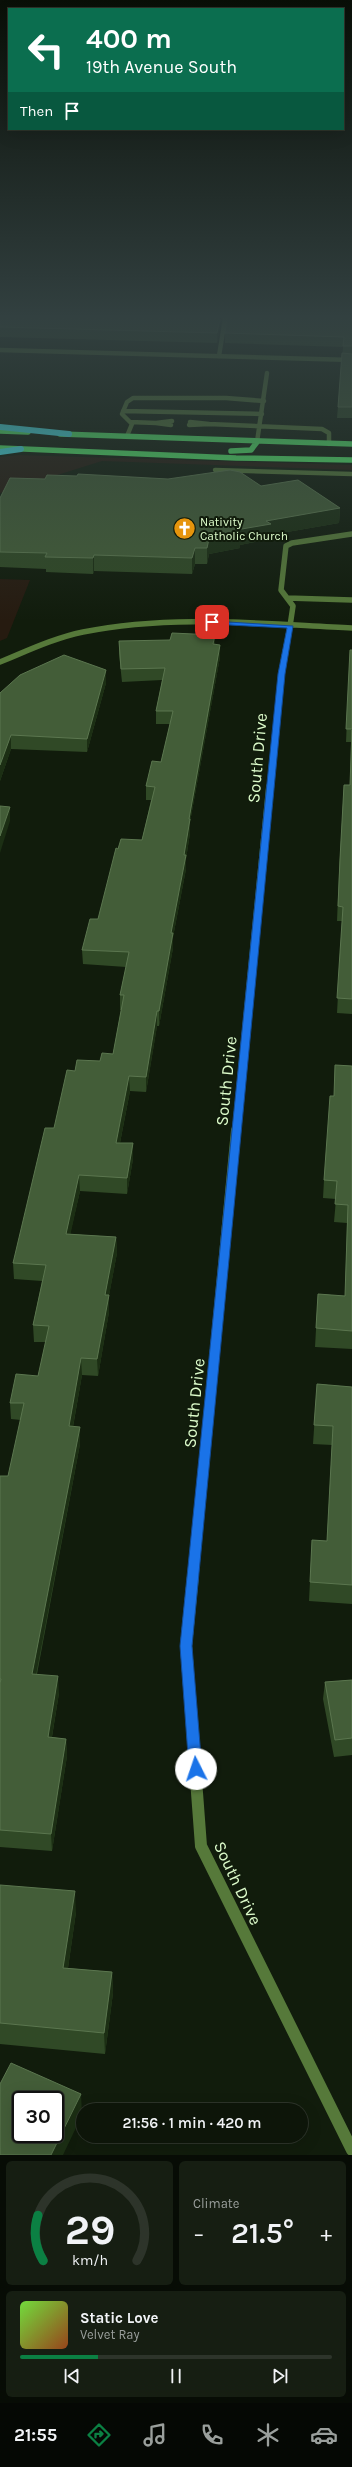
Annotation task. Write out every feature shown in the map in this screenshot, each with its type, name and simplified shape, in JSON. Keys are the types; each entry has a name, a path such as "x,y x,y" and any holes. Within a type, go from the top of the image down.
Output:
{"highway":[{"path":"0,427 69,434"},
{"path":"0,452 21,449"}],"main road":[{"path":"0,431 257,442 352,444"},
{"path":"21,449 239,451 251,450 256,446 257,442"},
{"path":"0,448 236,458 352,460"}],"street":[{"path":"127,436 132,424 128,420"},
{"path":"257,442 261,420"},
{"path":"130,422 171,423"},
{"path":"190,424 322,429 329,433 329,444"},
{"path":"215,470 352,474"},
{"name":"South Drive","path":"352,534 286,546 281,590 293,606 281,682 186,1646 202,1846 352,2150"},
{"path":"287,598 352,600"},
{"path":"0,662 82,632 143,623 212,622 352,628"}],"shaded area":[{"path":"18,455 352,465 352,470 102,461 0,493 0,457"},
{"path":"0,579 30,580 7,638 0,641"}],"building":[{"name":"Nativity Catholic Church","path":"230,470 240,472 261,486 298,480 340,508 266,521 271,524 236,530 240,533 209,539 207,548 195,548 192,558 94,555 93,558 45,557 47,553 0,552 0,498 10,478 45,479 47,475 77,476 78,474 168,479"},
{"path":"172,633 215,635 213,644 220,645 189,819 184,855 186,855 171,933 173,933 159,1011 157,1011 146,1077 129,1076 116,1143 133,1143 127,1178 79,1175 66,1234 116,1237 105,1295 109,1295 97,1359 81,1358 69,1426 80,1427 32,1674 58,1676 48,1737 66,1739 51,1834 0,1830 0,1476 8,1476 24,1403 10,1403 16,1374 38,1376 49,1326 33,1325 46,1265 13,1263 45,1128 54,1128 67,1070 75,1071 77,1060 100,1061 102,1053 113,1054 124,995 120,995 129,952 82,950 90,919 98,919 116,848 118,849 121,839 142,840 155,787 146,786 152,761 161,762 173,711 156,711 165,668 121,669 119,641 170,640"},
{"path":"350,650 352,650 352,729 346,729"},
{"path":"64,655 106,670 87,739 11,735 0,765 0,693 20,675"},
{"path":"352,730 352,999 337,998 343,907 338,906 344,785 350,785"},
{"path":"0,806 10,807 0,836"},
{"path":"335,1065 352,1066 352,1331 316,1328 318,1294 345,1296 348,1205 335,1204 337,1181 324,1180 330,1096 334,1096"},
{"path":"317,1384 352,1387 352,1585 310,1582 312,1540 327,1541 333,1426 314,1425"},
{"path":"352,1680 352,1738 335,1740 325,1682"},
{"path":"0,1885 75,1891 63,1968 112,1972 104,2033 0,2023"},
{"path":"11,2063 81,2094 64,2129 64,2091 12,2091 12,2143 57,2143 51,2155 0,2155 0,2084"}],"place":[{"name":"Nativity Catholic Church","path":"184,529"}],"route":[{"path":"196,1769 186,1646 282,674 290,626 212,622"}]}
